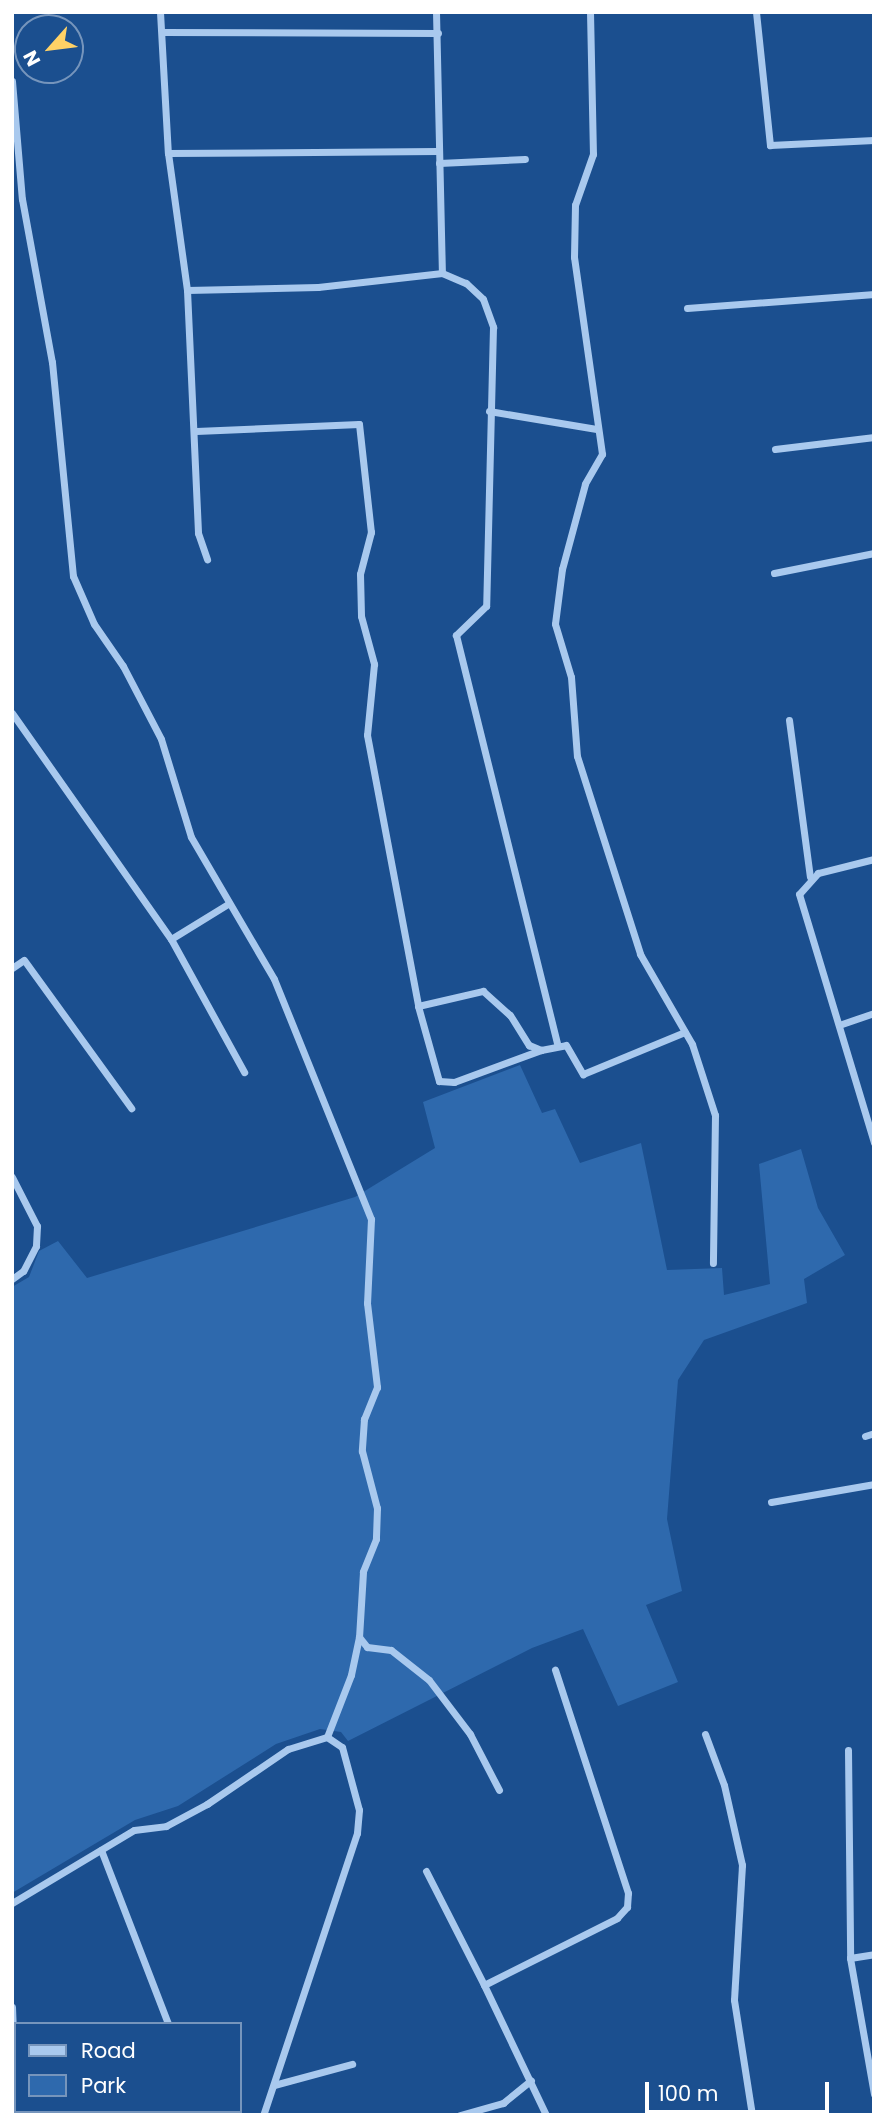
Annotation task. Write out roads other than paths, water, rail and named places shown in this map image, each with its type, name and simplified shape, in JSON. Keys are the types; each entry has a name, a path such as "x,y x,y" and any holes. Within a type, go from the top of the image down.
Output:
{"street":[{"path":"160,12 168,153 187,290 198,533 207,559"},
{"path":"436,12 442,273"},
{"path":"590,12 593,154 575,205 573,257 602,454 585,484 562,569 555,624 571,677 581,768 640,954 685,1032 715,1115 713,1264"},
{"path":"757,12 770,145 874,140"},
{"path":"162,32 438,33"},
{"path":"12,81 22,199 51,362 73,576 94,624 123,666 160,739 191,837 274,979 371,1219 367,1303 377,1387 364,1419 362,1451 377,1508 376,1539 357,1602 359,1637 327,1737"},
{"path":"168,153 438,151"},
{"path":"439,163 525,159"},
{"path":"187,290 318,287 442,273 466,283 482,299 493,327 486,606 456,635 557,1044"},
{"path":"687,308 874,294"},
{"path":"489,411 597,429"},
{"path":"195,430 359,424 371,532 360,574 361,616 374,664 367,735 418,1006 439,1081 454,1082 557,1044 566,1045 583,1074 685,1032"},
{"path":"775,449 874,437"},
{"path":"774,573 874,553"},
{"path":"12,713 171,939 244,1072"},
{"path":"789,720 810,877 799,894 874,1143"},
{"path":"810,877 874,859"},
{"path":"171,939 228,904"},
{"path":"12,968 24,960 131,1108"},
{"path":"418,1006 483,991 510,1015 529,1045 541,1050"},
{"path":"839,1025 874,1013"},
{"path":"12,1177 37,1226 37,1246 23,1272 12,1279"},
{"path":"865,1436 874,1433"},
{"path":"771,1502 874,1484"},
{"path":"359,1637 367,1647 391,1650 429,1680 470,1734 499,1790"},
{"path":"484,1985 617,1918 627,1907 628,1893 555,1670"},
{"path":"705,1734 724,1785 742,1865 734,2000 752,2115"},
{"path":"12,1903 134,1830 166,1826 288,1749 327,1737"},
{"path":"263,2115 357,1833 351,1770 342,1747 327,1737"},
{"path":"848,1751 850,1958 874,2094"},
{"path":"101,1850 167,2022"},
{"path":"426,1871 546,2115"},
{"path":"850,1958 874,1954"},
{"path":"12,2007 13,2076"},
{"path":"274,2085 352,2064"},
{"path":"460,2115 503,2103 531,2080"}]}
